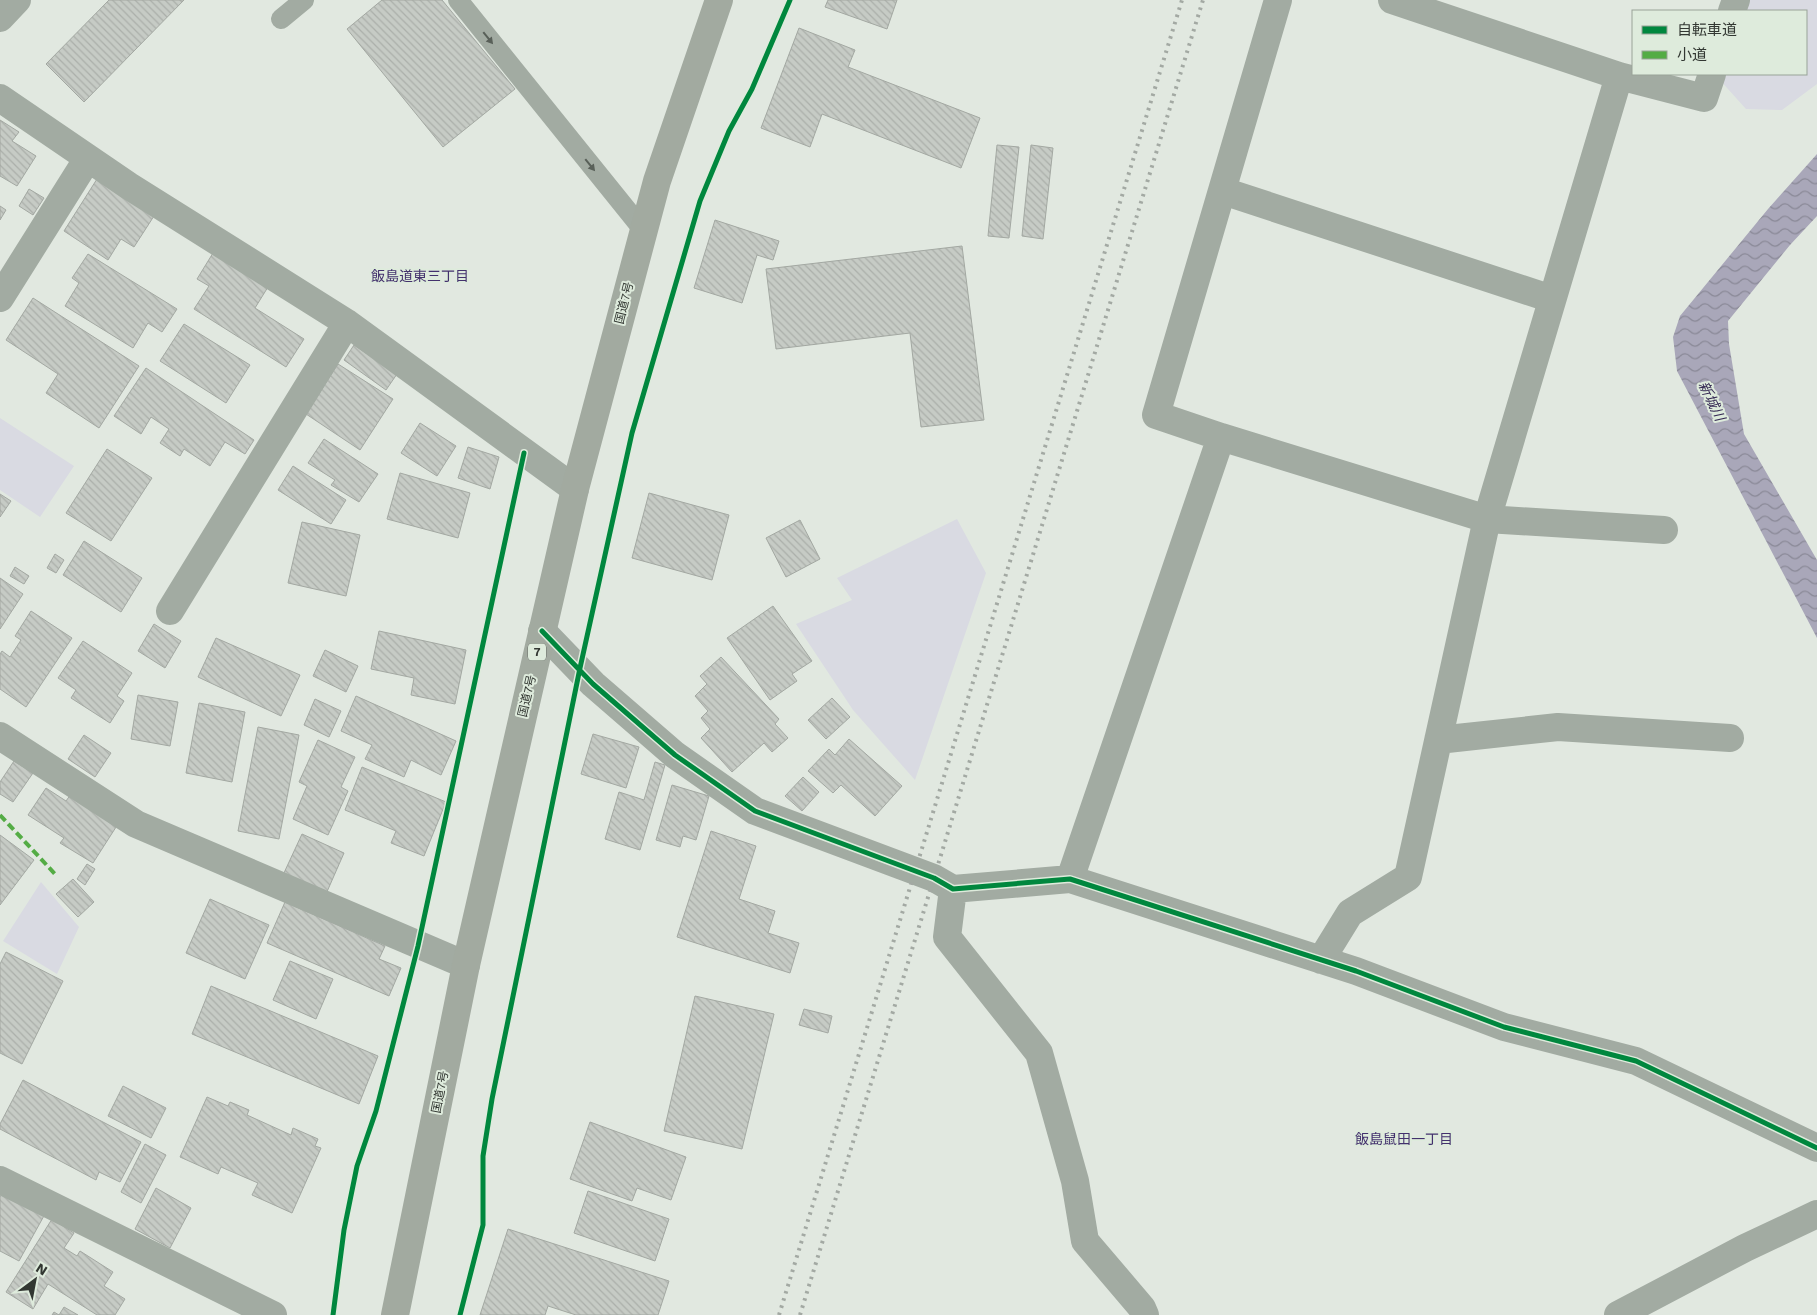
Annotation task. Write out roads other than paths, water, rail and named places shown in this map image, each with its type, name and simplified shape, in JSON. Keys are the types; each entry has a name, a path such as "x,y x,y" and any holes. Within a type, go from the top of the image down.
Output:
{"highway":[{"name":"国道7号","path":"395,1315 466,965 575,489 657,181 719,0"}],"street":[{"path":"0,18 17,0"},
{"path":"1278,0 1156,415 1221,437 1487,519 1664,530"},
{"path":"1392,0 1619,76 1704,98 1712,75"},
{"path":"1321,960 1350,913 1408,877 1487,519 1619,76"},
{"path":"0,98 88,158 347,323 575,489"},
{"path":"0,298 88,158"},
{"path":"1223,191 1552,299"},
{"path":"170,611 347,323"},
{"path":"1070,879 1221,437"},
{"path":"542,631 594,684 675,754 755,811 934,878 953,888 1070,879 1321,960 1504,1027 1636,1061 1817,1148"},
{"path":"1438,740 1558,727 1730,738"},
{"path":"0,736 136,824 466,965"},
{"path":"953,888 947,937 1039,1053 1075,1181 1085,1241 1142,1308 1145,1315"},
{"path":"0,1180 273,1315"},
{"path":"1618,1315 1745,1248 1817,1214"}],"lane":[{"path":"282,19 304,0"},
{"path":"458,0 644,231"}],"water":[{"name":"新城川","path":"1817,154 1817,216 1790,245 1728,321 1729,344 1744,434 1817,560 1817,638 1677,371 1673,337 1680,316 1768,209"}],"railway":[{"path":"779,1315 1182,0"},
{"path":"800,1315 1203,0"}],"district":[{"name":"飯島道東三丁目","path":"420,276"},
{"name":"飯島鼠田一丁目","path":"1404,1139"}]}
